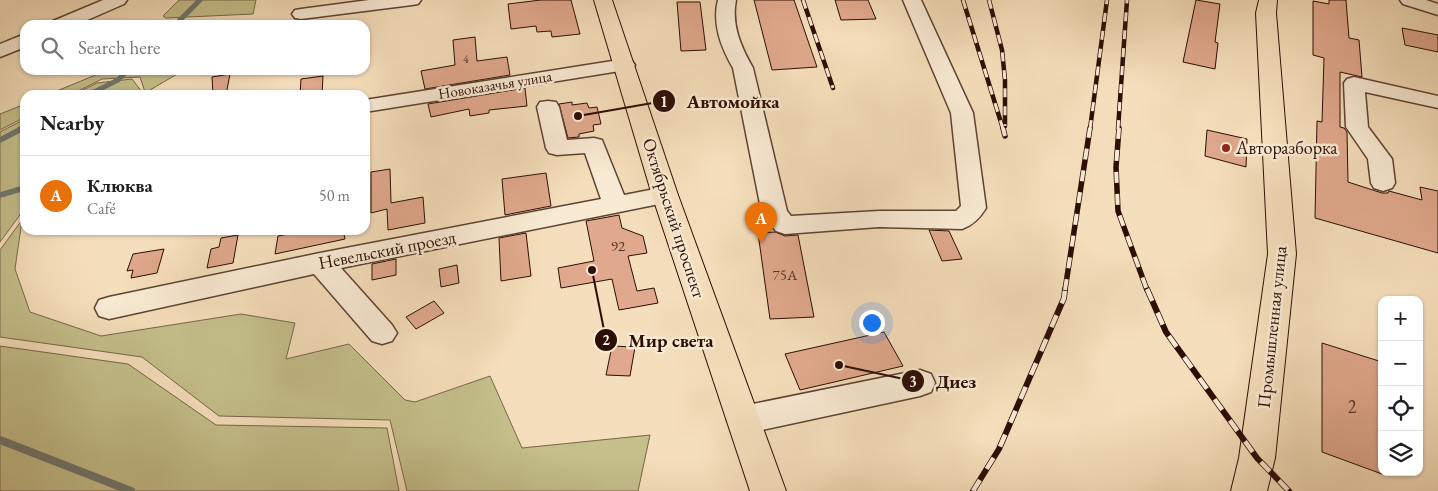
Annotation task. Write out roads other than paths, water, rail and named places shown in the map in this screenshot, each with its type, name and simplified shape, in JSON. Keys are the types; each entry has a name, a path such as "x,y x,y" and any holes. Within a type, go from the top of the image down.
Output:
{"main road":[{"name":"Октябрьский проспект","path":"603,0 665,195 768,491"},
{"name":"Промышленная улица","path":"1249,491 1257,458 1282,254 1264,4"}],"street":[{"path":"71,20 116,0"},
{"path":"301,14 412,0"},
{"path":"727,0 724,12 732,47 742,68 775,214 785,225 879,219 962,220 974,208 962,113 912,0"},
{"path":"1409,0 1438,10"},
{"path":"0,45 20,42"},
{"path":"0,51 20,42"},
{"name":"Новоказачья улица","path":"370,105 625,65"},
{"path":"548,107 557,148 594,144 615,205"},
{"name":"Невельский проезд","path":"108,308 320,263 665,195"},
{"path":"320,263 382,333"},
{"path":"743,420 920,383"}],"lane":[{"path":"1382,183 1380,158 1357,127 1354,83 1438,102"}],"waterway":[{"path":"180,20 200,0"},
{"path":"98,90 118,80 123,75"},
{"path":"0,140 20,130"},
{"path":"0,195 20,189"},
{"path":"0,440 131,491"}],"railway":[{"path":"803,0 833,88"},
{"path":"963,0 1003,129"},
{"path":"989,0 1002,50 1005,80 1005,126"},
{"path":"1090,129 1107,0"},
{"path":"1118,129 1127,0"},
{"path":"1003,128 1005,136"},
{"path":"1065,290 1090,128"},
{"path":"1119,128 1116,167 1118,211 1147,290"},
{"path":"973,491 999,449 1064,298 1065,289"},
{"path":"1147,289 1166,332 1257,458 1289,491"}],"place":[{"name":"Автомойка","path":"578,116"},
{"name":"Авторазборка","path":"1226,148"},
{"name":"Клюква","path":"761,243"},
{"name":"Мир света","path":"592,270"},
{"name":"Диез","path":"839,365"}]}
